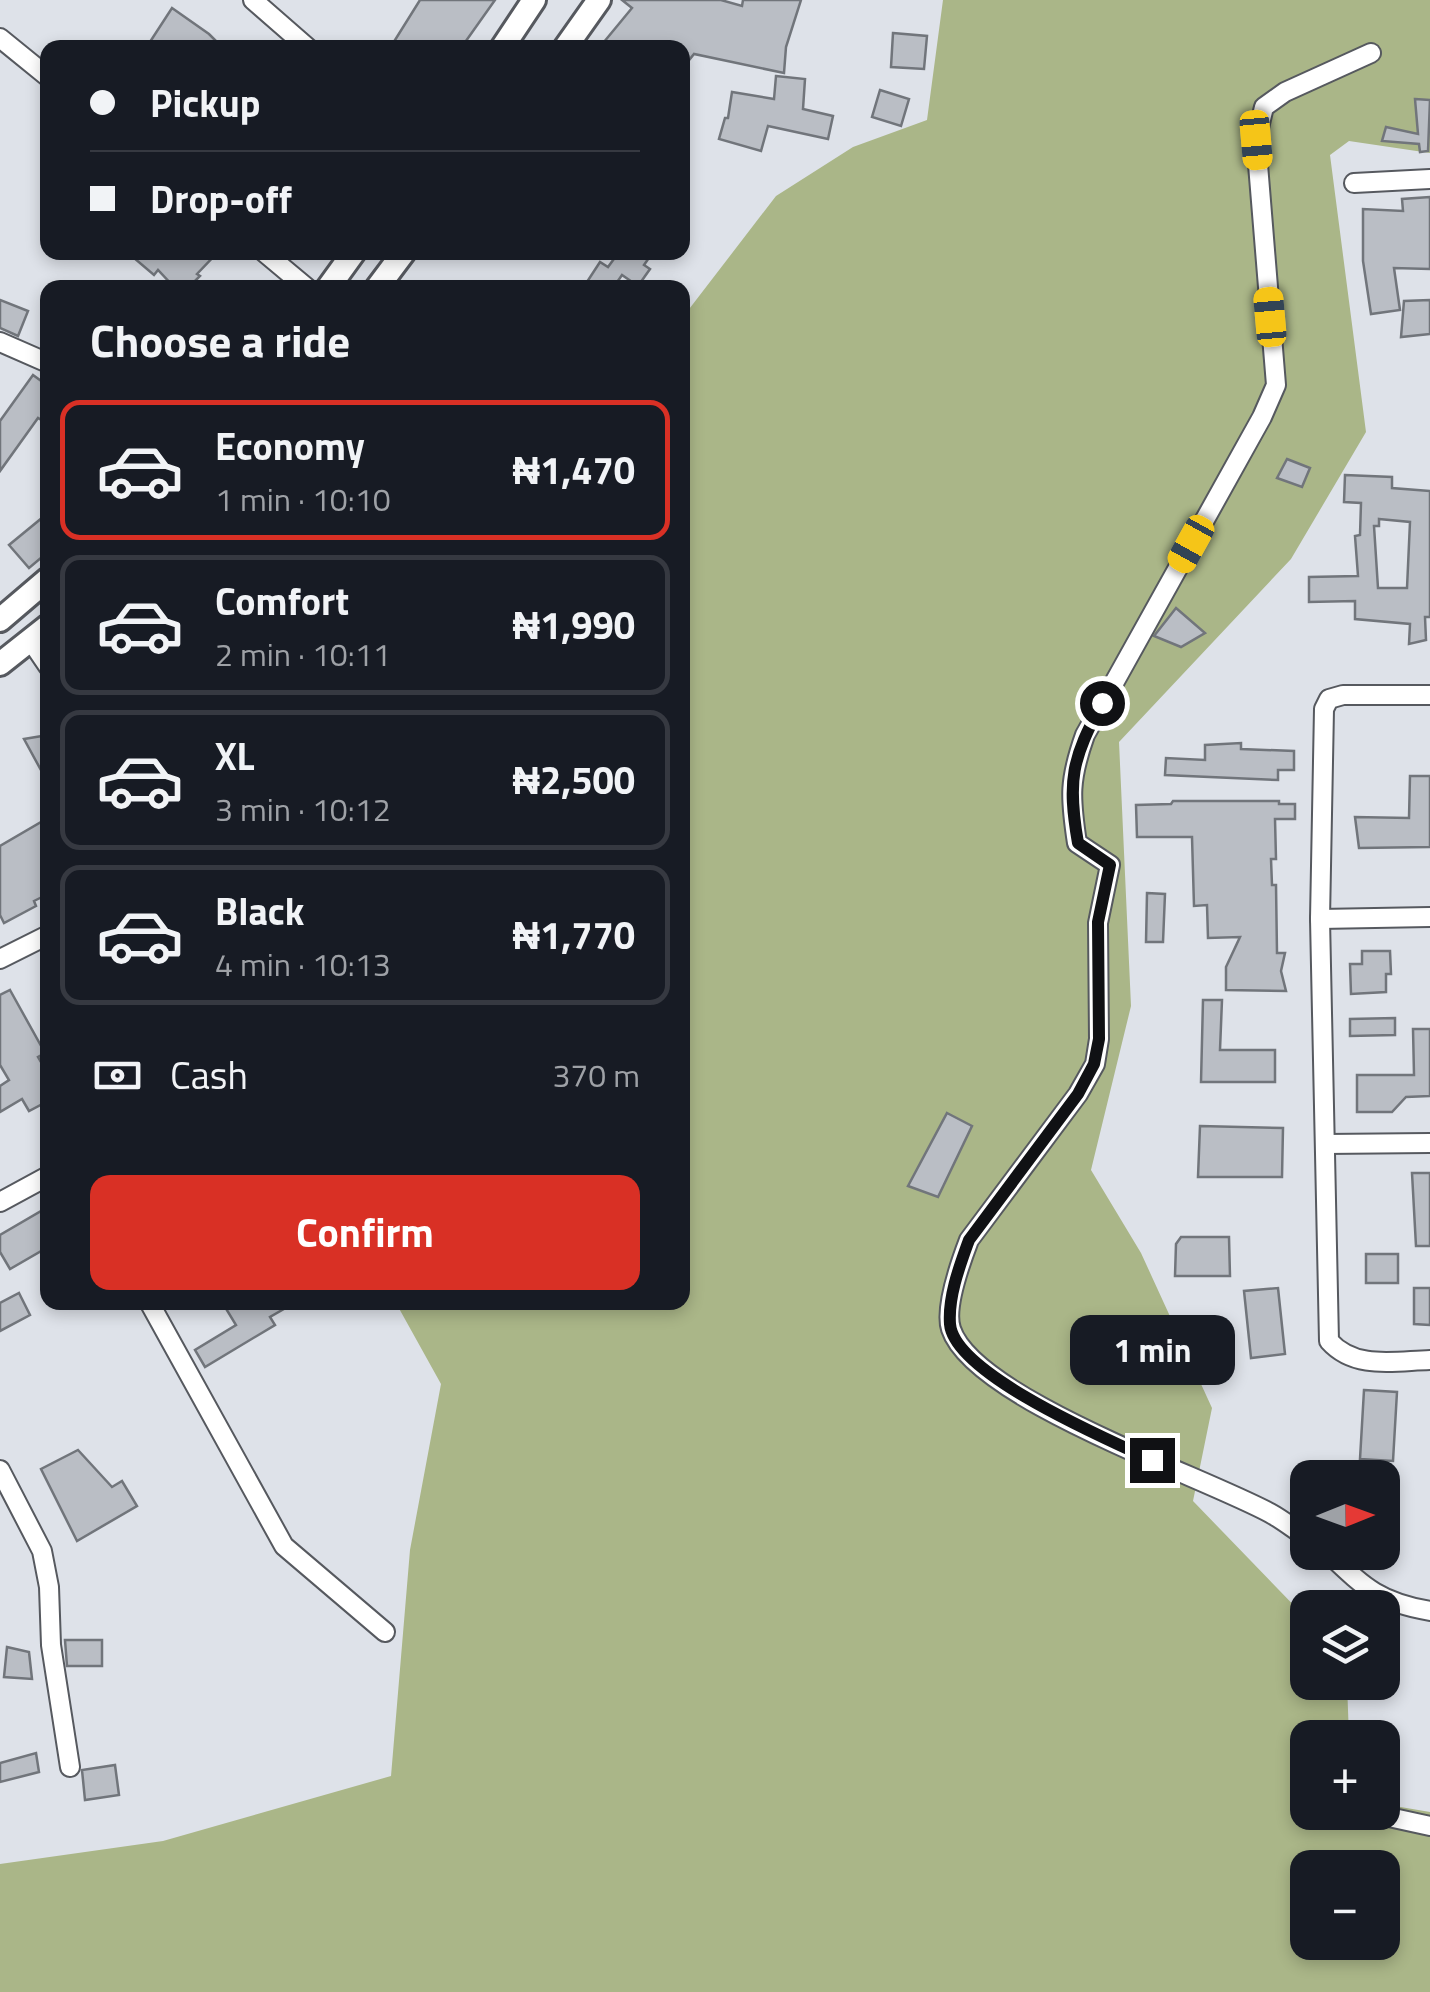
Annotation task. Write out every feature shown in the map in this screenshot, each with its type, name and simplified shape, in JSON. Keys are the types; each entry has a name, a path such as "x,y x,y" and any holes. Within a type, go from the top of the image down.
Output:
{"street":[{"path":"253,0 299,40"},
{"path":"507,40 534,0"},
{"path":"571,40 599,0"},
{"path":"0,38 40,70"},
{"path":"1290,1526 1270,1513 1061,1418 966,1354 950,1327 956,1282 969,1240 1078,1094 1094,1064 1099,1039 1098,922 1110,865 1078,843 1071,788 1080,748 1262,418 1276,384 1256,140 1264,108 1285,92 1370,53"},
{"path":"1354,183 1430,178"},
{"path":"274,260 297,280"},
{"path":"382,280 398,260"},
{"path":"0,342 40,360"},
{"path":"0,620 40,586"},
{"path":"0,664 39,634"},
{"path":"1430,694 1343,695 1330,698 1324,708 1320,919 1329,1340 1341,1354 1358,1361 1430,1360"},
{"path":"1320,919 1430,917"},
{"path":"0,960 40,939"},
{"path":"1325,1144 1430,1143"},
{"path":"0,1202 40,1180"},
{"path":"153,1310 284,1546 384,1632"},
{"path":"0,1470 42,1551 49,1587 51,1645 70,1767"},
{"path":"1346,1570 1370,1592 1404,1606 1430,1611"},
{"path":"1400,1819 1430,1826"}],"green space":[{"path":"943,0 1430,0 1430,153 1349,141 1330,155 1366,432 1291,559 1119,742 1131,1006 1091,1170 1141,1253 1212,1408 1193,1501 1290,1601 1290,1700 1348,1700 1348,1720 1290,1720 1290,1830 1400,1830 1400,1807 1430,1812 1430,1992 0,1992 0,1864 163,1841 391,1776 410,1550 441,1384 400,1310 690,1310 690,308 776,196 853,147 927,120"}],"building":[{"path":"420,0 495,0 467,40 395,40"},
{"path":"622,0 721,0 742,6 743,0 801,0 786,47 784,73 694,54 690,59 690,40 606,40 632,8"},
{"path":"172,8 215,40 151,40"},
{"path":"893,33 927,36 924,69 891,67"},
{"path":"776,76 805,79 803,109 833,116 828,139 768,126 761,151 719,139 728,118 732,92 774,99"},
{"path":"880,90 909,99 901,126 872,117"},
{"path":"1415,99 1430,100 1428,151 1420,152 1419,144 1382,141 1386,127 1418,134"},
{"path":"1430,197 1430,269 1394,268 1400,310 1371,314 1363,261 1363,209 1403,211 1402,199"},
{"path":"136,260 210,260 196,280 167,280 158,270 154,275"},
{"path":"613,260 647,260 644,265 650,269 642,280 629,280 622,275 619,280 588,280 600,262 608,267"},
{"path":"0,300 28,311 18,336 0,328"},
{"path":"1430,300 1430,334 1401,337 1404,301"},
{"path":"33,375 40,380 40,419 0,471 0,421"},
{"path":"1287,459 1310,468 1302,487 1277,478"},
{"path":"1345,475 1392,477 1392,488 1430,491 1430,617 1425,617 1426,640 1409,644 1410,624 1355,619 1355,601 1309,602 1309,577 1358,576 1355,536 1360,535 1361,503 1344,502","holes":["1379,519 1410,522 1407,588 1378,588 1374,526 1379,526"]},
{"path":"40,520 40,559 29,568 9,545"},
{"path":"1176,608 1205,633 1181,647 1154,636"},
{"path":"40,736 40,768 24,739"},
{"path":"1241,743 1241,749 1294,751 1294,770 1278,770 1278,780 1165,775 1166,758 1205,760 1205,745"},
{"path":"1410,776 1430,776 1430,847 1359,848 1355,817 1409,818"},
{"path":"1173,801 1295,804 1295,819 1275,819 1276,859 1271,859 1272,885 1276,885 1277,953 1285,953 1281,971 1286,991 1226,990 1226,967 1240,937 1208,938 1207,905 1194,906 1192,837 1137,837 1136,805"},
{"path":"40,823 40,898 34,901 36,906 4,923 0,915 0,846"},
{"path":"1147,893 1165,894 1163,942 1146,942"},
{"path":"1362,951 1390,951 1391,974 1386,974 1386,992 1351,994 1350,964 1362,964"},
{"path":"10,990 40,1044 40,1105 29,1111 22,1099 0,1112 0,1086 9,1080 0,1065 0,995"},
{"path":"1203,1000 1222,1000 1220,1050 1275,1050 1275,1082 1201,1082"},
{"path":"1395,1018 1395,1035 1350,1036 1350,1019"},
{"path":"1413,1029 1430,1029 1430,1096 1406,1097 1392,1112 1357,1112 1357,1075 1414,1075"},
{"path":"947,1113 972,1126 938,1197 908,1186"},
{"path":"1200,1126 1283,1128 1282,1177 1198,1177"},
{"path":"1412,1173 1430,1173 1430,1246 1416,1246"},
{"path":"40,1212 40,1252 10,1269 0,1252 0,1235"},
{"path":"1181,1237 1229,1237 1230,1276 1175,1276 1176,1244"},
{"path":"1366,1254 1398,1254 1398,1283 1366,1283"},
{"path":"1278,1288 1285,1354 1251,1358 1244,1291"},
{"path":"1414,1288 1430,1288 1430,1325 1414,1324"},
{"path":"19,1293 30,1315 0,1331 0,1303"},
{"path":"227,1310 282,1310 270,1317 275,1325 205,1367 195,1350 236,1325"},
{"path":"1364,1390 1397,1392 1393,1460 1360,1459"},
{"path":"78,1450 112,1487 122,1481 137,1506 77,1541 41,1469"},
{"path":"65,1640 102,1640 102,1666 67,1666"},
{"path":"7,1647 29,1652 32,1679 4,1677"},
{"path":"36,1753 39,1772 0,1782 0,1763"},
{"path":"115,1765 119,1795 85,1800 82,1770"}],"route":[{"path":"1102,703 1085,735 1072,773 1071,804 1078,843 1110,865 1098,922 1099,1039 1094,1064 1078,1094 969,1240 959,1267 950,1327 966,1354 1019,1392 1061,1418 1152,1460"}]}
